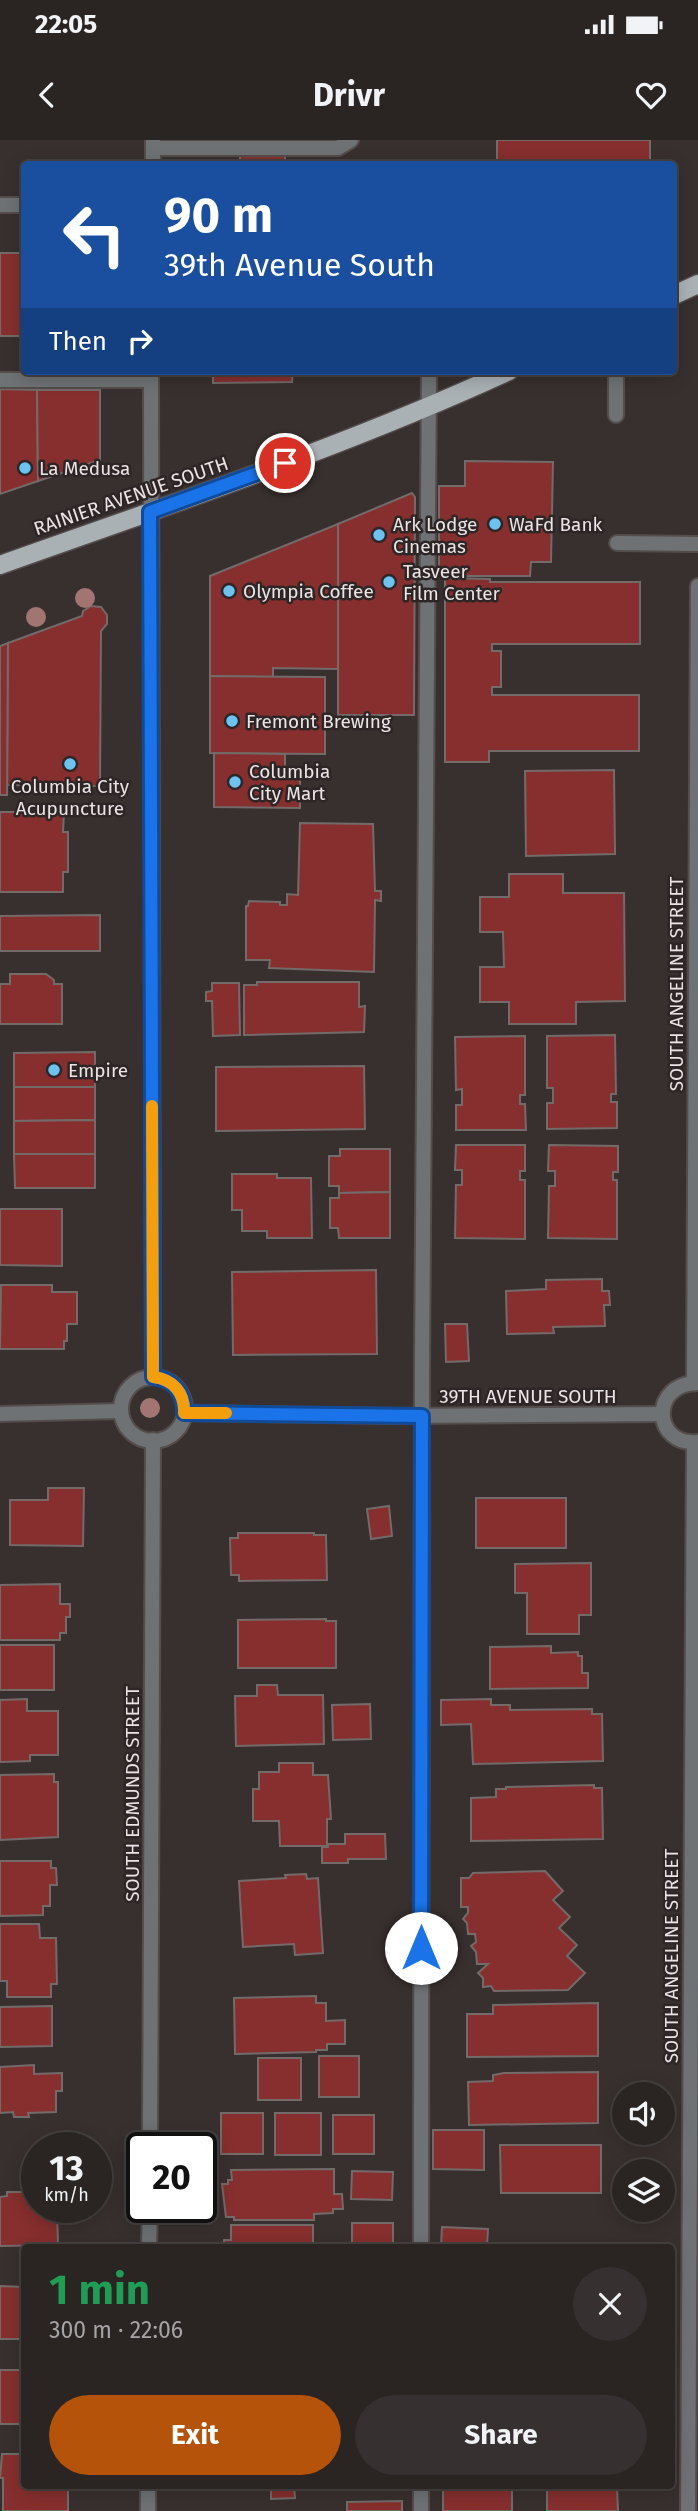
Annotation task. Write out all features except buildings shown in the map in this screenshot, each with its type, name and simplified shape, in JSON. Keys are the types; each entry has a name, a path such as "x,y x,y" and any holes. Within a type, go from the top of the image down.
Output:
{"main road":[{"path":"677,294 698,284"},
{"name":"RAINIER AVENUE SOUTH","path":"0,565 429,408 500,375"}],"street":[{"path":"153,144 338,148 351,140"},
{"path":"0,205 21,205"},
{"path":"421,2244 422,1416 429,375"},
{"path":"616,375 616,415"},
{"path":"0,380 151,376 153,1377"},
{"path":"617,543 698,544"},
{"name":"SOUTH ANGELINE STREET","path":"696,1382 698,586"},
{"path":"153,1377 170,1382 177,1389 183,1398 184,1413 183,1420 169,1437 153,1440 137,1437 128,1430 121,1411 121,1401 132,1384 153,1377"},
{"path":"696,1382 679,1385 671,1391 662,1414 672,1435 680,1441 696,1443"},
{"path":"0,1414 121,1411"},
{"name":"39TH AVENUE SOUTH","path":"184,1413 422,1416 662,1414"},
{"name":"SOUTH EDMUNDS STREET","path":"150,2132 153,1440"},
{"name":"SOUTH ANGELINE STREET","path":"688,2511 696,1443"},
{"path":"149,2244 150,2223"},
{"path":"148,2489 148,2511"},
{"path":"421,2489 421,2511"}],"slow traffic":[{"path":"152,1106 153,1377 170,1382 177,1389 183,1398 184,1413 226,1413"}],"place":[{"name":"La Medusa","path":"25,468"},
{"name":"WaFd Bank","path":"495,524"},
{"name":"Ark Lodge Cinemas","path":"379,535"},
{"name":"Tasveer Film Center","path":"389,582"},
{"name":"Olympia Coffee","path":"229,591"},
{"name":"Fremont Brewing","path":"232,721"},
{"name":"Columbia City Acupuncture","path":"70,764"},
{"name":"Columbia City Mart","path":"235,782"},
{"name":"Empire","path":"54,1070"}],"route":[{"path":"285,463 150,512 153,1377 170,1382 177,1389 183,1398 184,1413 422,1416 421,1948"}]}
